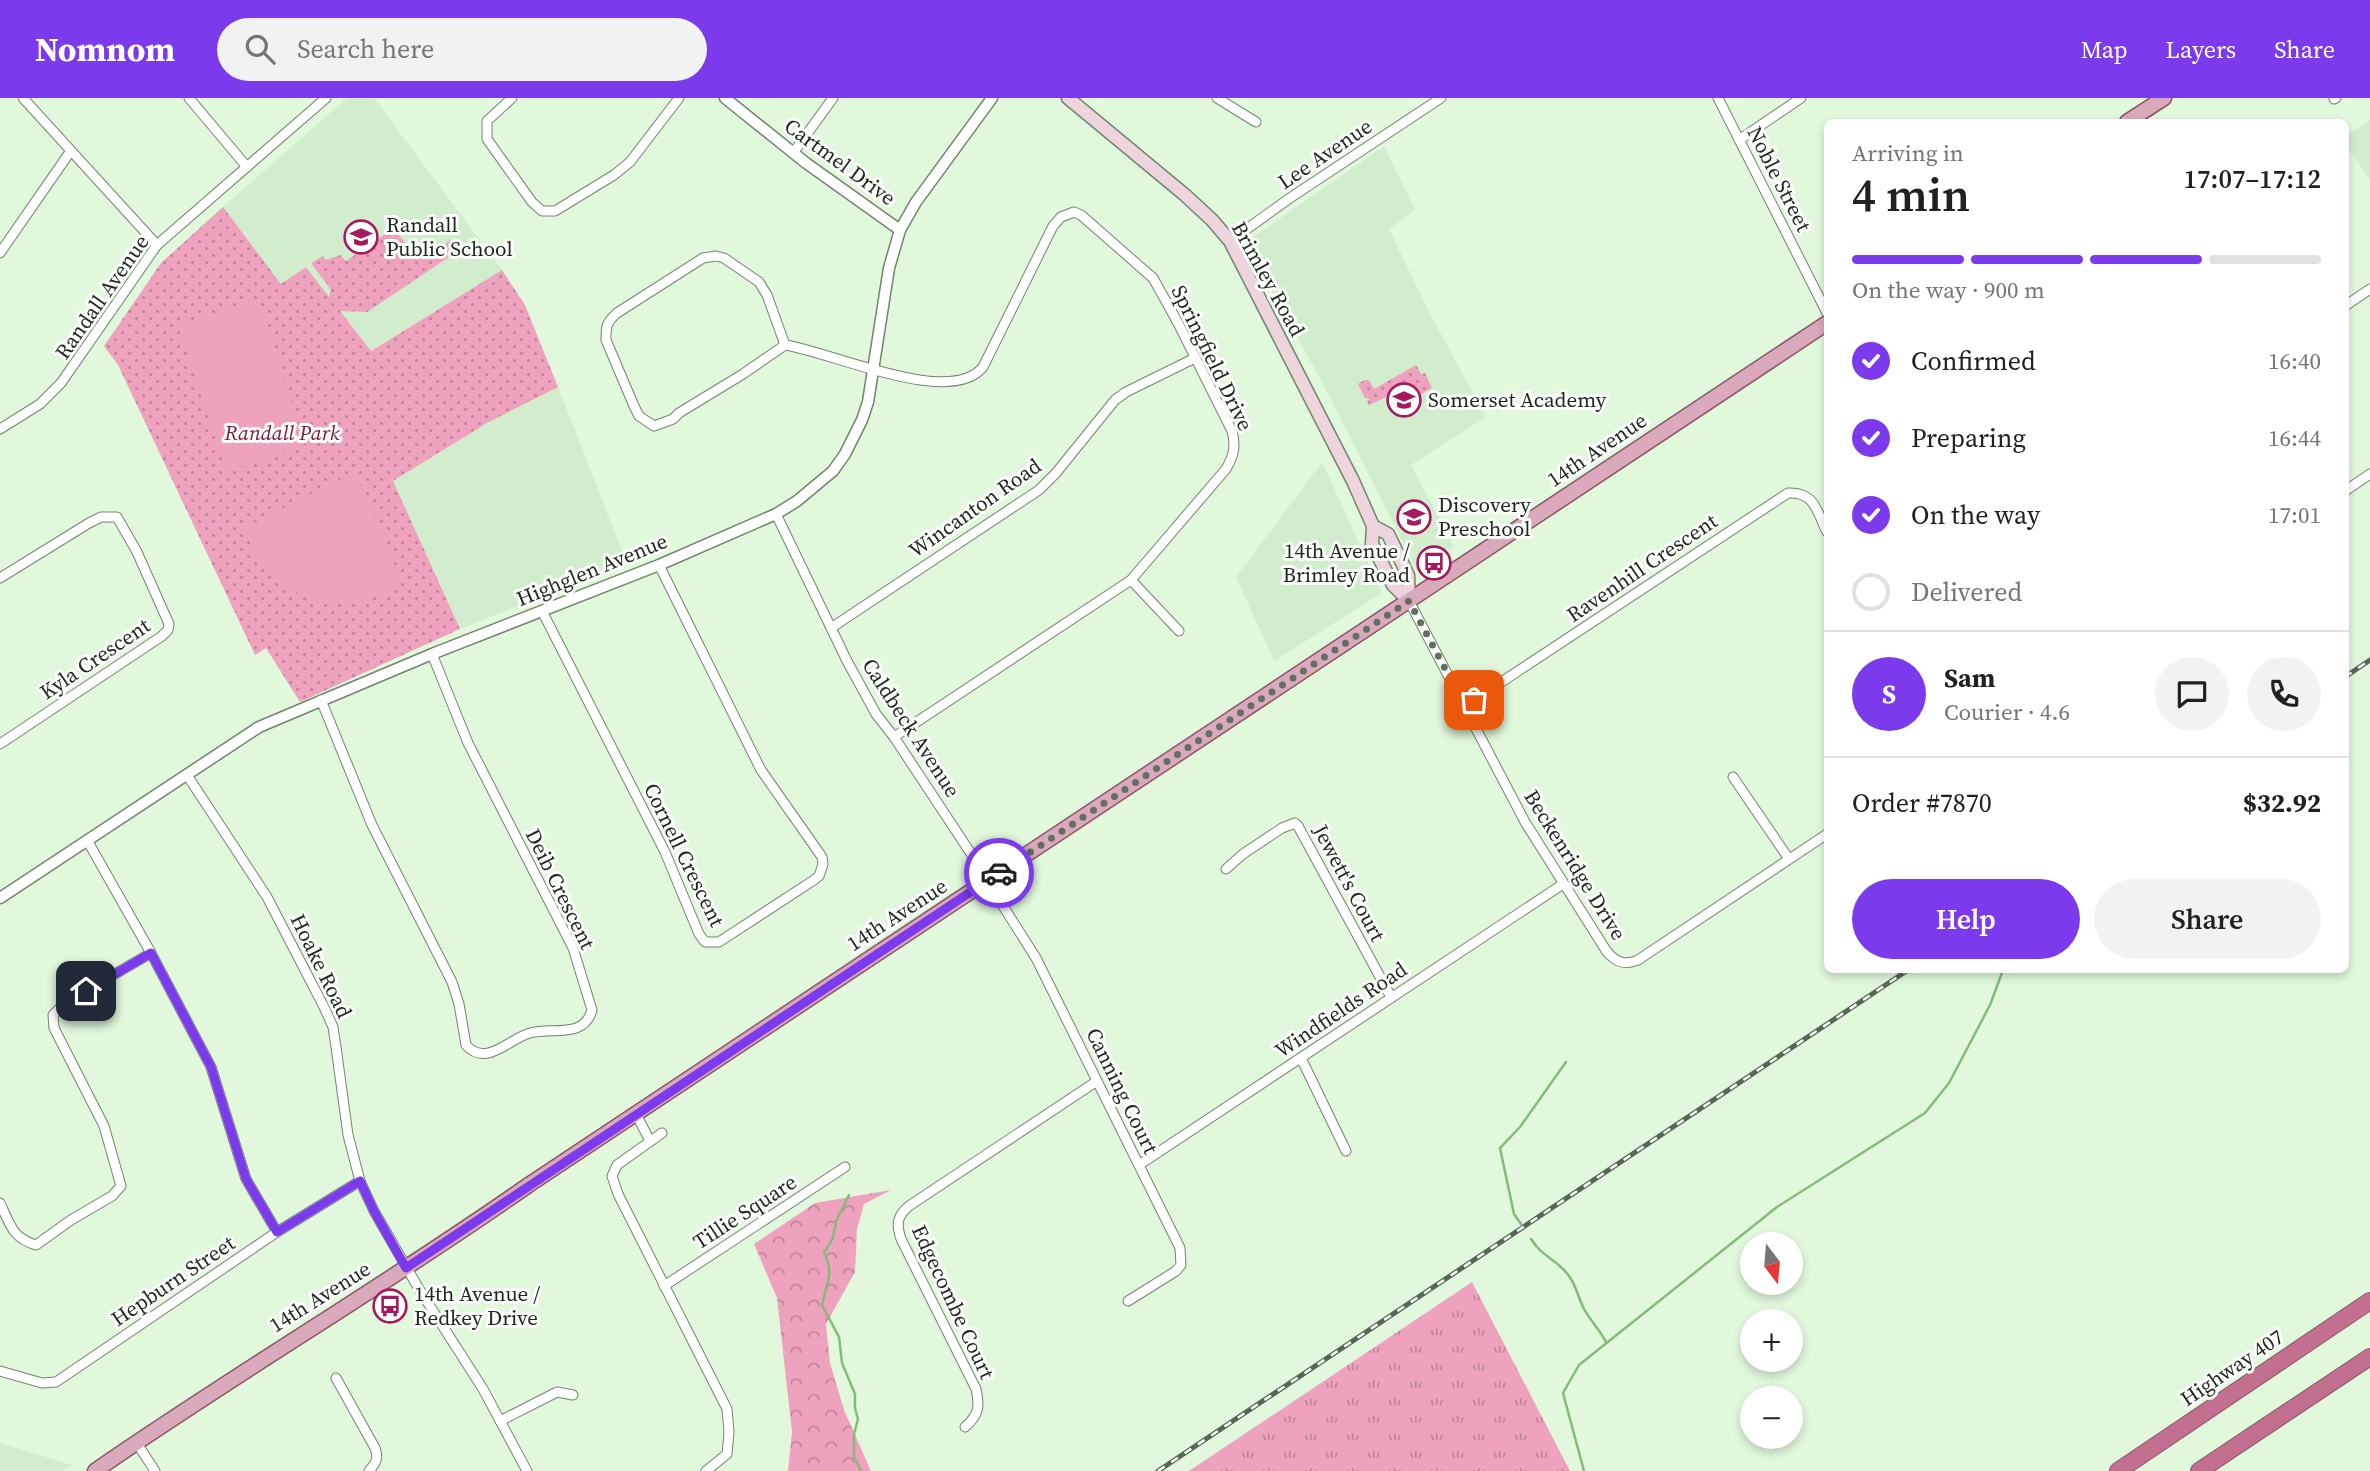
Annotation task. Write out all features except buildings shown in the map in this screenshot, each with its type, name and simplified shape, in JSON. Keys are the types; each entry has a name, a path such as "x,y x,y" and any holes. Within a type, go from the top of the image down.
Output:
{"highway":[{"path":"2317,1337 2370,1286"},
{"name":"Highway 407","path":"2118,1471 2370,1301"},
{"path":"2199,1471 2370,1358"}],"main road":[{"name":"Brimley Road","path":"1068,98 1185,195 1230,241 1353,481 1373,526 1372,544 1393,585 1409,601"},
{"path":"2132,119 2164,98"},
{"name":"14th Avenue","path":"95,1471 264,1357 406,1268 1824,325"},
{"name":"Brimley Road","path":"1373,526 1388,534 1408,575 1409,601"}],"street":[{"path":"23,98 157,245"},
{"path":"189,98 247,167"},
{"name":"Randall Avenue","path":"0,429 40,404 61,383 157,245 326,98"},
{"path":"512,98 487,121 487,139 532,202 542,211 548,212 555,211 614,175 630,162 679,98"},
{"name":"Cartmel Drive","path":"725,98 793,153 900,230"},
{"path":"793,153 833,98"},
{"name":"Highglen Avenue","path":"0,898 259,727 432,654 659,565 776,514 817,485 833,471 845,454 868,402 889,268 900,230 916,202 992,98"},
{"path":"1217,98 1256,122"},
{"name":"Lee Avenue","path":"1230,241 1300,191 1441,98"},
{"name":"Noble Street","path":"1718,98 1824,307"},
{"path":"1739,140 1801,98"},
{"path":"2,246 70,152"},
{"name":"Springfield Drive","path":"873,369 918,380 945,383 971,378 978,373 1053,226 1061,217 1074,212 1081,215 1153,278 1178,323 1236,444 1233,457 1131,580 894,737"},
{"path":"785,345 763,287 724,258 716,256 703,258 617,313 604,329 606,340 639,416 654,426 673,419 785,345 873,369"},
{"path":"2349,303 2370,289"},
{"name":"Wincanton Road","path":"831,628 1039,490 1115,400 1195,358"},
{"path":"2349,488 2370,474"},
{"name":"Ravenhill Crescent","path":"1465,706 1788,493 1800,492 1807,495 1824,526"},
{"name":"Caldbeck Avenue","path":"776,514 876,715 894,737 989,880"},
{"name":"Kyla Crescent","path":"0,578 101,517 117,517 137,552 169,624 168,630 162,636 0,744"},
{"name":"Cornell Crescent","path":"542,611 665,852 699,934 705,942 719,943 806,887 819,876 823,864 821,857 761,770 659,565"},
{"path":"1131,580 1179,631"},
{"name":"Beckenridge Drive","path":"1409,601 1525,822 1607,952 1616,960 1631,963 1824,836"},
{"name":"Deib Crescent","path":"321,700 372,825 452,982 466,1045 470,1050 484,1054 501,1049 528,1033 574,1030 585,1024 592,1010 573,948 468,743 432,654"},
{"name":"Hoake Road","path":"187,775 267,897 333,1027 348,1135 360,1181 374,1211 406,1268 477,1379 527,1471"},
{"path":"1733,776 1789,859"},
{"name":"Jewett's Court","path":"1226,869 1282,828 1289,824 1298,826 1391,997"},
{"path":"87,840 211,1067 246,1179 277,1232"},
{"name":"Canning Court","path":"989,880 1036,958 1182,1256 1181,1265 1176,1271 1128,1301"},
{"name":"Windfields Road","path":"1139,1165 1563,884"},
{"path":"0,1203 15,1234 22,1241 36,1245 112,1196 121,1186 104,1126 54,1028 54,1015 65,1003 151,953"},
{"path":"1301,1058 1346,1151"},
{"name":"Edgecombe Court","path":"965,1427 976,1418 979,1404 976,1389 901,1239 898,1220 909,1206 1097,1081"},
{"path":"636,1114 650,1141"},
{"path":"662,1133 617,1165 612,1177 618,1194 727,1409 727,1454 706,1471"},
{"name":"Tillie Square","path":"664,1286 845,1167"},
{"name":"Hepburn Street","path":"0,1371 42,1383 56,1382 277,1232 360,1181"},
{"path":"336,1378 378,1455 369,1471"},
{"path":"500,1422 557,1392 573,1395"},
{"path":"136,1443 155,1471"}],"shaded area":[{"name":"Randall Public School","path":"347,98 374,98 502,270 370,351 306,267 281,284 223,207"},
{"path":"2370,120 2370,180 2349,150 2349,134"},
{"path":"1384,146 1415,210 1389,229 1429,312 1486,417 1411,465 1454,546 1417,570 1323,384 1246,242"},
{"path":"558,387 627,563 460,629 393,481 487,423"},
{"path":"1322,462 1382,593 1274,661 1236,577"},
{"path":"0,1443 72,1465 62,1471 0,1471"}],"green space":[{"name":"Randall Park","path":"223,207 281,284 306,267 329,297 331,290 311,263 323,256 326,260 340,255 346,261 393,228 418,258 427,258 450,240 458,251 367,312 340,311 371,351 502,270 525,305 558,387 487,423 393,481 460,629 300,702 266,648 255,655 118,365 104,346 161,263"},
{"path":"258,300 305,446 226,471 179,325"},
{"path":"1416,365 1421,374 1425,373 1432,388 1402,407 1395,393 1369,405 1367,401 1370,399 1365,398 1358,384 1369,380 1374,389"},
{"path":"355,472 382,528 399,584 363,601 326,602 308,597 291,589 261,562 244,528"},
{"path":"891,1190 864,1204 857,1229 855,1272 826,1324 830,1363 844,1410 871,1471 788,1471 792,1432 777,1298 754,1244 815,1203"},
{"path":"1472,1282 1570,1471 1189,1471"}],"waterway":[{"path":"1584,1471 1563,1393 1579,1365 1777,1207 1925,1113 1949,1083 1990,1005 2002,973"},
{"path":"1521,1224 1514,1214 1500,1148 1520,1127 1566,1062"},
{"path":"849,1195 836,1221 833,1238 824,1253 829,1267 829,1279 822,1305 839,1337 842,1363 855,1394 858,1419 854,1434 854,1456 861,1471"},
{"path":"1531,1239 1567,1273 1584,1309 1606,1342"}],"railway":[{"path":"2349,674 2370,660"},
{"path":"1158,1471 1904,973"}],"way so far":[{"path":"999,873 1409,601 1465,706 1474,700"}],"place":[{"name":"Randall Public School","path":"361,237"},
{"name":"Somerset Academy","path":"1404,400"},
{"name":"Discovery Preschool","path":"1414,517"},
{"name":"14th Avenue / Brimley Road","path":"1434,563"},
{"name":"14th Avenue / Redkey Drive","path":"390,1306"}],"route":[{"path":"86,991 151,953 211,1067 246,1179 277,1232 338,1192 360,1181 406,1268 999,873"}]}
